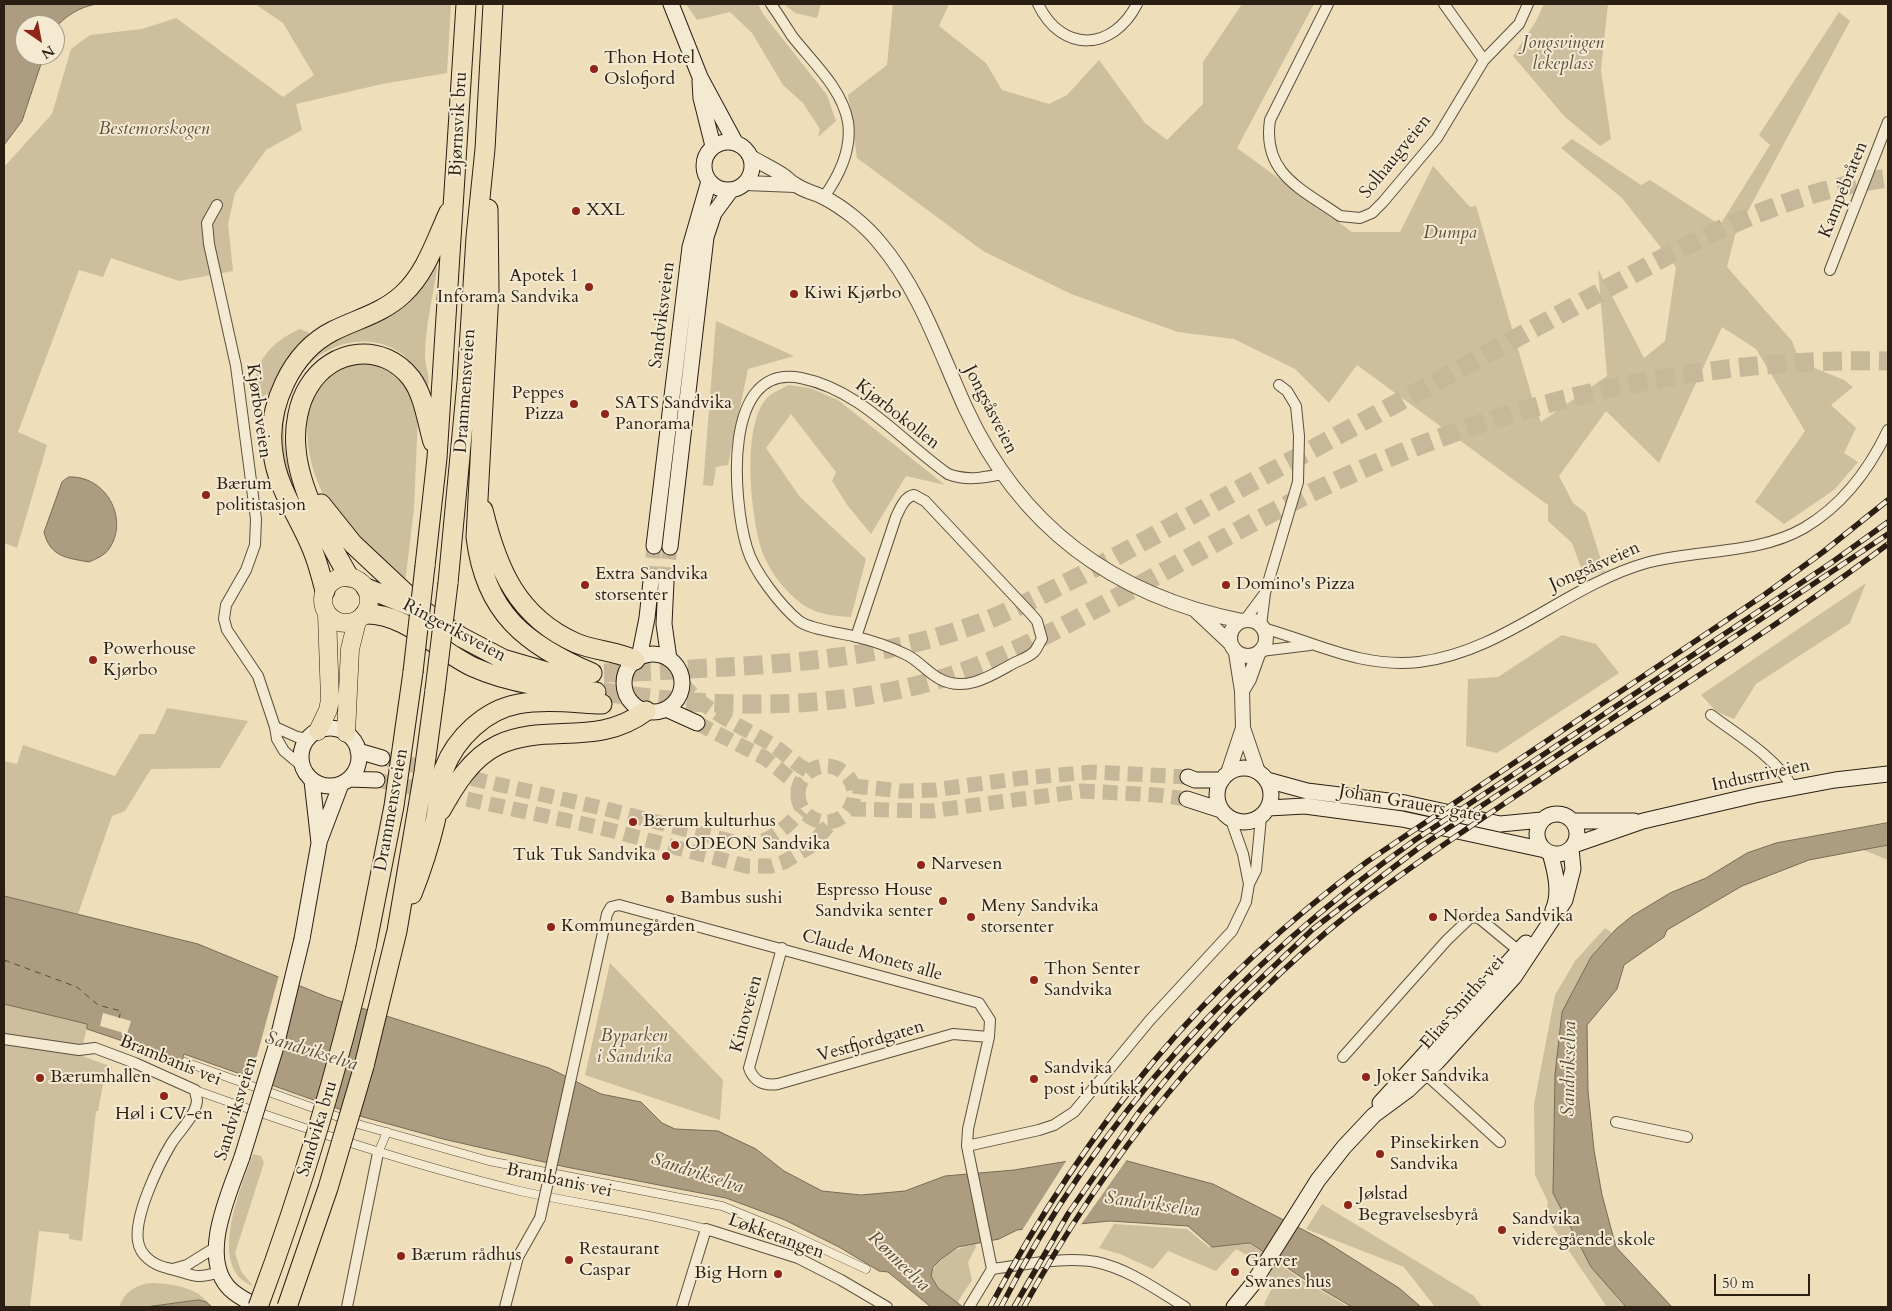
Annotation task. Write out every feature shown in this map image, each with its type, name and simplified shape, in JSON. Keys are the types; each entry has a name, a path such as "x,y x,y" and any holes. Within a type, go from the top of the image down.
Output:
{"highway":[{"name":"Bjørnsvik bru","path":"443,245 454,199 466,4"},
{"name":"Bjørnsvik bru","path":"484,200 493,4"},
{"path":"484,200 490,239 479,492 497,561 509,584 526,608 548,627 576,643 637,659"},
{"name":"Drammensveien","path":"392,953 424,772 435,690 461,460 484,200"},
{"path":"361,617 341,623 328,614 324,607 325,591 314,553 287,498 275,468 272,438 276,406 288,376 303,353 322,336 393,303 419,276 443,245"},
{"name":"Drammensveien","path":"366,947 395,798 413,672 437,458 443,245"},
{"path":"346,733 350,649 361,617 370,601 366,588 349,577 310,503 298,461 295,436 303,397 321,370 338,358 350,355 376,354 388,359 406,373 418,392 437,458"},
{"path":"305,484 353,544 424,611"},
{"name":"Ringeriksveien","path":"366,588 424,611 481,648 516,664 556,673 598,673 554,655 532,642 511,622 497,604 486,581 478,555 476,537 479,492"},
{"path":"325,591 334,580 349,577"},
{"path":"313,735 328,710 330,700 328,614"},
{"name":"Ringeriksveien","path":"361,617 384,615 393,618 458,659 495,675 602,698 518,704 492,714 477,724 455,747 444,770 436,820"},
{"path":"397,931 427,853 436,820 463,773 498,745 528,737 614,729 634,720 646,711"},
{"name":"Sandvika bru","path":"259,1307 289,1223 321,1120 366,947"},
{"name":"Sandvika bru","path":"287,1307 313,1234 347,1127 392,953"}],"main road":[{"path":"671,4 700,78 735,142 744,148 751,157 752,171 746,183 731,190 719,189 709,181 705,173 704,163 707,154 713,146 724,142 735,142"},
{"path":"700,78 701,98 713,146"},
{"name":"Sandviksveien","path":"654,546 690,247 709,181"},
{"name":"Sandviksveien","path":"670,546 706,237 714,213 731,190"},
{"path":"666,709 678,698 682,683 678,669 669,658 659,581 647,618 637,659 625,676 624,685 631,702 646,711 666,709 697,723"},
{"path":"637,659 654,654 669,658"},
{"path":"345,781 357,766 358,751 353,741 346,733 327,729 313,735 301,753 303,767 312,781 332,786 345,781 377,780"},
{"path":"358,751 382,758"},
{"path":"1187,799 1246,823 1264,813 1271,799 1263,776 1243,768 1225,776 1195,780 1188,777"},
{"name":"Industriveien","path":"1573,847 1643,821 1792,787 1888,774"},
{"path":"1225,776 1217,795 1226,815"},
{"name":"Johan Grauers gate","path":"1263,776 1307,791 1406,803 1500,824 1542,820"},
{"name":"Sandviksveien","path":"312,781 319,843"},
{"name":"Sandviksveien","path":"219,1272 216,1261 216,1247 221,1219 275,1050 302,939 319,843 345,781"},
{"name":"Johan Grauers gate","path":"1264,813 1304,806 1402,819 1547,851"},
{"path":"1558,813 1565,815 1573,821 1577,830 1573,847 1562,854 1547,851 1540,845 1537,835 1542,820 1550,814 1558,813"},
{"name":"Industriveien","path":"1573,821 1643,821"},
{"name":"Elias Smiths vei","path":"1420,1070 1514,977 1528,952 1555,917 1565,900 1574,869 1573,847"},
{"name":"Elias Smiths vei","path":"1252,1285 1334,1160 1374,1115 1408,1090 1420,1070 1545,921 1556,904 1556,881 1547,851"},
{"path":"219,1272 229,1288 259,1307"},
{"path":"1234,1307 1252,1285"},
{"path":"1243,1307 1252,1285"}],"street":[{"path":"771,4 793,36 822,70 838,98 848,122 843,165 824,198"},
{"path":"1038,4 1060,31 1083,42 1110,36 1130,17 1137,4"},
{"name":"Solhaugveien","path":"1328,4 1270,120 1268,136 1270,153 1277,166 1290,180 1340,216 1360,218 1372,213 1383,202 1437,138 1484,60 1520,24 1528,4"},
{"path":"1444,4 1484,60"},
{"name":"Kampebråten","path":"1830,270 1888,122"},
{"name":"Jongsåsveien","path":"751,157 796,185 824,198 874,236 899,268 922,308 978,433 1002,474 1039,519 1090,560 1122,580 1195,610 1243,620"},
{"name":"Jongsåsveien","path":"746,183 796,185"},
{"name":"Kjørboveien","path":"217,205 207,223 209,244 236,366 256,519 255,545 246,570 226,605 224,619 227,630 258,676 280,745 303,767"},
{"name":"Kjørbokollen","path":"856,637 896,518 903,503 909,496 914,495 925,501 1032,615 1037,621 1042,639 1034,652 990,676 974,683 958,684 941,680 907,655 856,637 801,623 787,610 762,577 747,549 740,510 736,459 743,418 751,398 763,384 780,378 801,378 836,389 871,411 948,474 961,479 978,479 1002,474"},
{"path":"1242,691 1266,642 1262,627 1265,593 1298,482 1299,436 1296,406 1287,391 1279,385"},
{"name":"Jongsåsveien","path":"1262,627 1296,637 1310,645 1343,656 1394,662 1418,662 1450,657 1473,650 1591,587 1644,564 1684,555 1756,545 1780,539 1804,528 1850,490 1863,474 1888,430"},
{"path":"1263,776 1243,728 1242,691 1233,648 1232,629 1243,620 1265,593"},
{"name":"Jongsåsveien","path":"1195,610 1233,648"},
{"path":"1243,620 1254,621 1262,627"},
{"name":"Jongsåsveien","path":"1260,652 1310,645"},
{"path":"1233,648 1247,657 1260,652"},
{"path":"1711,715 1752,746 1786,776 1792,787"},
{"path":"275,727 296,737 313,735"},
{"path":"1225,776 1243,728"},
{"path":"967,1146 991,1142 1054,1125 1074,1112 1150,1020 1222,944 1240,918 1249,884 1256,870 1264,813"},
{"path":"1226,815 1243,854 1249,884"},
{"name":"Claude Monets alle","path":"505,1307 518,1257 540,1218 607,914 612,907 620,904 979,1003 990,1020 989,1037 968,1129 967,1146 992,1269"},
{"name":"Elias Smiths vei","path":"1343,1057 1447,940 1471,917 1479,918 1519,950"},
{"name":"Kinoveien","path":"762,1084 756,1080 750,1068 782,948"},
{"name":"Vestfjordgaten","path":"762,1084 778,1084 953,1034 989,1037"},
{"name":"Brambanis vei","path":"4,1039 80,1050 95,1048 135,1063 194,1090 378,1152 520,1191 677,1221 706,1229"},
{"path":"184,1062 311,1109 489,1161 722,1206 736,1214 866,1269"},
{"name":"Elias Smiths vei","path":"1420,1070 1500,1142"},
{"path":"194,1090 197,1101 192,1113 157,1170 145,1202 138,1230 138,1241 145,1256 157,1266 201,1278 219,1272"},
{"path":"1619,1123 1687,1137"},
{"path":"347,1307 378,1152 387,1132"},
{"path":"682,1307 706,1229"},
{"name":"Løkketangen","path":"706,1229 798,1258 842,1280 887,1307"},
{"path":"173,1269 192,1262 216,1247"},
{"path":"971,1305 992,1269 1076,1261 1094,1262 1125,1272 1185,1307"}],"green space":[{"name":"Bestemorskogen","path":"255,4 451,4 447,73 382,84 296,104 302,130 266,150 235,193 228,224 233,271 179,281 111,258 103,277 79,270 18,432 47,445 17,548 4,543 4,167 52,114 71,49 90,35 142,29 176,18 283,97 314,75 283,23"},
{"path":"686,4 758,4 763,14 827,95 836,121 818,137 820,129 803,103 783,85 752,33 730,12 697,20"},
{"path":"784,4 821,4 817,18 795,13"},
{"name":"Dumpa","path":"893,4 949,4 939,26 986,63 1002,90 1049,104 1067,95 1099,60 1145,123 1167,140 1203,104 1203,62 1242,4 1314,4 1237,148 1352,232 1400,232 1433,166 1470,207 1476,206 1541,422 1607,376 1598,269 1644,358 1665,341 1676,267 1622,198 1561,148 1572,139 1641,185 1650,180 1720,225 1770,145 1759,135 1839,12 1850,21 1735,235 1727,267 1792,341 1800,362 1844,380 1853,387 1831,405 1856,428 1844,453 1858,462 1834,490 1784,524 1755,502 1805,431 1756,349 1722,327 1659,463 1606,411 1559,476 1573,503 1586,513 1605,572 1584,576 1572,543 1548,521 1548,505 1357,365 1329,403 1295,369 1234,339 1178,332 1071,294 983,251 857,158 848,95 887,65"},
{"name":"Jongsvingen lekeplass","path":"1544,4 1608,4 1601,70 1611,139 1600,146 1565,117 1513,56 1536,21"},
{"path":"435,266 437,268 425,346 425,361 429,381 427,388 414,366 406,357 396,350 381,344 350,343 335,347 321,355 299,377 287,403 284,440 288,464 296,488 293,491 286,475 279,442 283,405 305,360"},
{"path":"716,321 794,356 748,369 728,465 716,467 713,486 703,485"},
{"path":"300,329 308,332 310,336 296,348 286,361 271,392 262,397 257,396 256,374 265,355 280,340"},
{"path":"373,362 397,377 408,389 418,416 414,509 405,583 364,546 337,516 321,490 309,451 307,431 309,411 315,393 326,378 343,366 354,363"},
{"path":"788,385 810,388 838,400 945,485 906,476 871,534 848,506 832,481 836,472 791,414 766,448 800,497 866,559 851,617 816,612 798,601 775,576 766,561 760,545 751,490 751,446 754,427 760,410 768,397"},
{"path":"1866,583 1850,623 1756,684 1734,719 1717,712 1701,695"},
{"path":"1562,635 1596,644 1619,673 1497,753 1466,746 1468,679 1498,677"},
{"path":"167,708 248,721 220,768 151,769 125,811 112,816 78,914 4,896 4,761 17,764 23,745 115,776 140,734 155,734"},
{"path":"1888,845 1888,860 1861,849"},
{"path":"1605,928 1612,933 1591,957 1585,969 1555,1075 1553,1193 1617,1298 1626,1307 1607,1307 1546,1217 1548,1202 1535,1175 1534,1104 1555,995 1575,961"},
{"name":"Byparken i Sandvika","path":"610,963 723,1080 720,1120 585,1075"},
{"path":"4,1004 88,1024 80,1055 112,1067 110,1075 105,1074 98,1111 96,1111 82,1241 69,1239 69,1234 39,1231 30,1307 4,1307"},
{"path":"253,1154 261,1156 264,1163 235,1253 241,1271 253,1286 239,1276 231,1262 229,1245 236,1205"},
{"path":"1322,1204 1474,1296 1482,1307 1435,1307 1404,1267 1306,1229"},
{"path":"1114,1224 1187,1229 1209,1247 1250,1244 1304,1281 1349,1307 1267,1307 1264,1304 1275,1282 1254,1259 1236,1249 1216,1271 1168,1251 1153,1269 1120,1254 1099,1248"},
{"path":"975,1244 976,1247 968,1262 972,1280 957,1303 938,1288 931,1276 937,1263 942,1258 961,1248"},
{"path":"152,1283 169,1284 192,1290 210,1305 199,1300 146,1307 119,1307 124,1297 136,1287"}],"water":[{"path":"4,4 96,4 65,18 65,15 15,15 15,65 41,65 22,121 4,145"},
{"path":"69,477 82,478 93,483 103,491 115,512 117,524 115,537 109,549 103,555 89,562 60,555 50,547 44,532 62,482"},
{"name":"Sandvikselva","path":"1888,823 1888,845 1809,860 1742,886 1667,930 1664,937 1624,965 1617,989 1587,1025 1588,1091 1594,1150 1602,1195 1616,1247 1672,1307 1626,1307 1591,1267 1553,1193 1555,1075 1562,1012 1591,957 1616,929 1632,916 1670,893 1706,878 1747,853 1776,843"},
{"path":"4,896 198,944 327,997 549,1068 601,1094 641,1102 662,1123 675,1129 718,1131 756,1149 784,1171 822,1191 861,1195 905,1191 945,1176 1014,1170 1105,1155 1213,1184 1323,1240 1399,1288 1421,1307 1352,1307 1304,1279 1250,1243 1212,1247 1188,1226 1110,1221 1017,1230 999,1239 958,1247 933,1267 931,1276 938,1288 963,1307 931,1307 888,1272 879,1271 839,1247 785,1220 726,1198 566,1167 443,1139 356,1115 184,1054 182,1061 87,1029 87,1024 4,1004"},
{"path":"199,1300 206,1302 212,1307 146,1307"}],"pier":[{"path":"279,975 299,983 272,1089 250,1081"},
{"path":"103,1013 131,1021 127,1034 100,1026"},
{"path":"1105,1152 1128,1158 1080,1226 1021,1232 1068,1158"}],"ferry route":[{"path":"4,960 77,987 98,1005 121,1011 119,1018"}],"tunnel":[{"path":"604,673 759,665 853,655 914,643 988,620 1080,576 1698,240 1777,206 1804,197 1831,189 1888,178"},
{"path":"603,692 691,702 779,704 867,696 910,687 953,675 1019,648 1083,616 1263,517 1319,489 1411,449 1477,425 1544,405 1612,388 1680,375 1749,366 1888,361"},
{"path":"651,581 654,546"},
{"path":"666,582 670,547"},
{"path":"682,683 712,710 771,744 809,771"},
{"path":"697,723 765,758 798,785"},
{"path":"382,758 602,808 738,843 758,842 774,836 802,810"},
{"path":"820,766 832,766 842,770 850,778 854,794 850,810 842,818 832,822 820,822 810,818 802,810 798,800 798,788 802,778 810,770 820,766"},
{"path":"853,786 902,791 934,790 1022,778 1093,772 1188,777"},
{"path":"377,780 602,828 746,866 771,866 784,862 809,847 832,822"},
{"path":"851,809 931,811 1082,791 1157,795 1187,799"}],"railway":[{"path":"990,1307 1067,1178 1109,1118 1153,1062 1201,1008 1252,957 1308,908 1368,861 1764,595 1823,552 1888,500"},
{"path":"1001,1307 1039,1238 1082,1172 1129,1109 1180,1048 1234,991 1291,938 1352,887 1415,840 1831,563 1888,522"},
{"path":"1014,1307 1068,1214 1139,1112 1176,1067 1231,1007 1313,929 1420,847 1888,534"},
{"path":"1024,1307 1056,1251 1091,1197 1128,1144 1168,1093 1210,1044 1302,954 1351,912 1432,853 1797,610 1888,544"}],"place":[{"name":"Thon Hotel Oslofjord","path":"594,69"},
{"name":"XXL","path":"576,211"},
{"name":"Apotek 1 Inforama Sandvika","path":"589,287"},
{"name":"Kiwi Kjørbo","path":"794,294"},
{"name":"Peppes Pizza","path":"574,404"},
{"name":"SATS Sandvika Panorama","path":"605,414"},
{"name":"Bærum politistasjon","path":"206,495"},
{"name":"Extra Sandvika storsenter","path":"585,585"},
{"name":"Domino's Pizza","path":"1226,585"},
{"name":"Powerhouse Kjørbo","path":"93,660"},
{"name":"Bærum kulturhus","path":"633,822"},
{"name":"ODEON Sandvika","path":"675,845"},
{"name":"Tuk Tuk Sandvika","path":"666,856"},
{"name":"Narvesen","path":"921,865"},
{"name":"Bambus sushi","path":"670,899"},
{"name":"Espresso House Sandvika senter","path":"943,901"},
{"name":"Meny Sandvika storsenter","path":"971,917"},
{"name":"Nordea Sandvika","path":"1433,917"},
{"name":"Kommunegården","path":"551,927"},
{"name":"Thon Senter Sandvika","path":"1034,980"},
{"name":"Joker Sandvika","path":"1366,1077"},
{"name":"Bærumhallen","path":"40,1078"},
{"name":"Sandvika post i butikk","path":"1034,1079"},
{"name":"Høl i CV-en","path":"164,1096"},
{"name":"Pinsekirken Sandvika","path":"1380,1154"},
{"name":"Jølstad Begravelsesbyrå","path":"1348,1205"},
{"name":"Sandvika videregående skole","path":"1502,1230"},
{"name":"Bærum rådhus","path":"401,1256"},
{"name":"Restaurant Caspar","path":"569,1260"},
{"name":"Garver Swanes hus","path":"1235,1272"},
{"name":"Big Horn","path":"778,1274"}],"water label":[{"name":"Rønneelva","path":"898,1262"}]}
